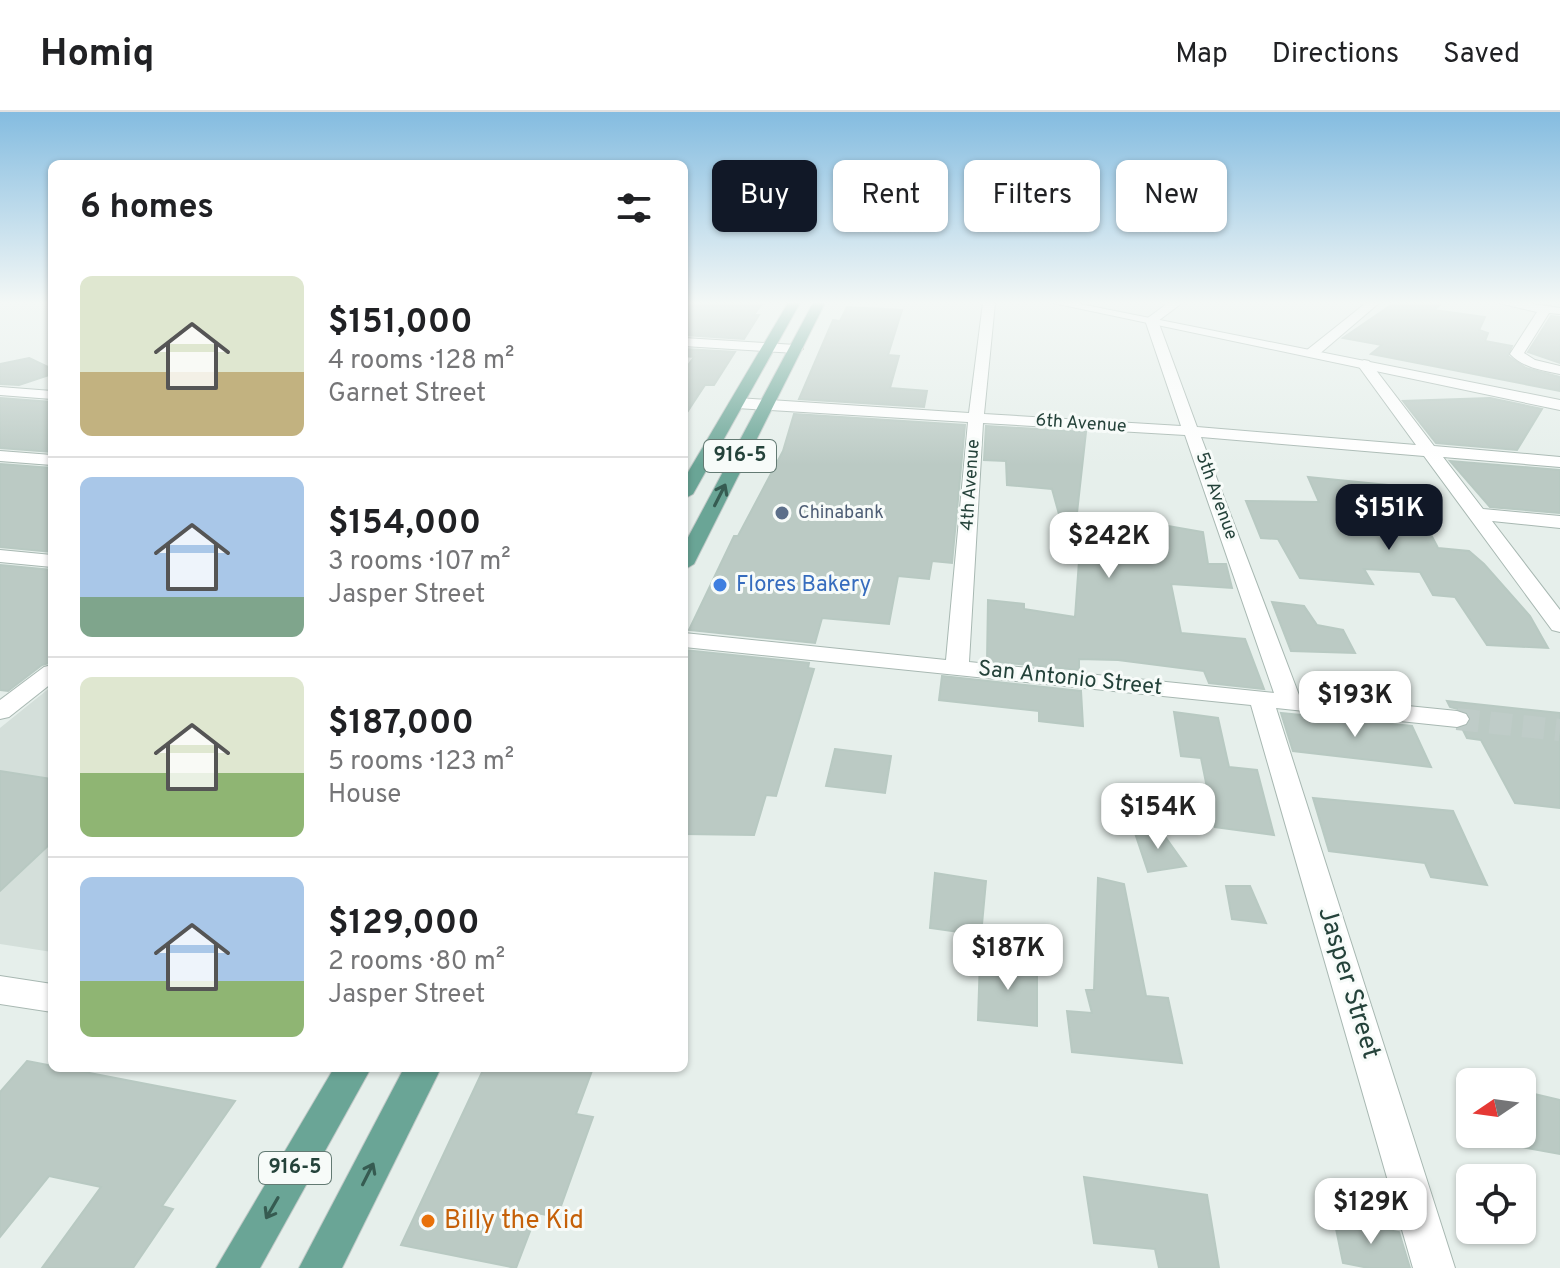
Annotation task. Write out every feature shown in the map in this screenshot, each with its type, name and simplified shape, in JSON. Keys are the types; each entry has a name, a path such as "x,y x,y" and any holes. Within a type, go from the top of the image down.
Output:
{"main road":[{"name":"916-5","path":"688,487 763,357"},
{"name":"916-5","path":"688,556 792,357"},
{"name":"916-5","path":"237,1268 351,1072"},
{"name":"916-5","path":"320,1268 418,1072"}],"street":[{"name":"4th Avenue","path":"957,667 983,357"},
{"name":"5th Avenue","path":"1165,357 1192,431 1275,700"},
{"path":"1331,357 1560,405"},
{"path":"1519,357 1560,370"},
{"path":"1364,364 1560,625"},
{"path":"0,391 48,395"},
{"name":"6th Avenue","path":"737,403 1192,431 1560,462"},
{"path":"0,456 48,460"},
{"path":"1474,514 1560,522"},
{"path":"0,556 48,561"},
{"name":"San Antonio Street","path":"688,640 1457,719"},
{"path":"0,712 48,675"},
{"name":"Jasper Street","path":"1275,700 1434,1268"},
{"path":"6,999 48,998"}],"shaded area":[{"path":"48,689 48,951 0,944 0,728"}],"building":[{"path":"694,357 732,357 714,385 705,385 688,411 688,365"},
{"path":"817,357 899,357 890,388 927,391 924,407 799,399"},
{"path":"1386,357 1509,357 1526,368 1560,377 1560,391"},
{"path":"1542,357 1560,357 1560,363"},
{"path":"29,358 48,367 48,375 19,385 0,384 0,364"},
{"path":"0,398 48,402 48,452 0,448"},
{"path":"1490,398 1542,409 1517,450 1436,443 1403,401"},
{"path":"794,414 965,425 952,563 932,561 929,579 898,576 889,624 822,618 815,643 689,630 734,536 738,536 783,451"},
{"path":"986,426 1086,432 1075,531 1138,532 1134,520 1203,532 1208,564 1226,564 1232,588 1171,584 1181,633 1245,639 1264,689 1209,683 1204,671 1118,660 1079,659 1079,670 987,661 988,600 1024,604 1024,609 1075,617 1079,561 1072,561 1052,489 1007,485 1006,461 984,460"},
{"path":"1450,461 1560,470 1560,513 1490,507"},
{"path":"0,464 48,468 48,552 0,547"},
{"path":"1308,477 1388,485 1418,510 1438,548 1469,551 1484,564 1530,616 1548,648 1487,645 1455,597 1433,595 1420,572 1364,569 1373,584 1300,578 1278,539 1261,538 1246,501 1319,502"},
{"path":"0,565 48,570 48,663 8,691 0,690"},
{"path":"1272,602 1304,606 1317,625 1343,630 1355,653 1291,651"},
{"path":"688,650 809,663 808,668 814,669 776,796 766,795 754,835 688,834"},
{"path":"942,676 1081,691 1083,726 1039,721 1039,711 939,700"},
{"path":"1447,701 1560,713 1560,808 1515,803 1481,740 1467,738 1462,728 1472,721 1469,712 1450,707"},
{"path":"1174,712 1218,718 1229,767 1257,770 1274,835 1215,827 1201,758 1181,756"},
{"path":"1281,713 1412,726 1431,767 1293,751"},
{"path":"835,749 891,756 885,793 826,786"},
{"path":"0,771 48,778 48,846 0,891"},
{"path":"1313,798 1453,811 1487,885 1431,877 1425,863 1329,851"},
{"path":"1134,830 1161,831 1186,866 1148,872"},
{"path":"935,873 986,881 981,935 930,928"},
{"path":"1098,878 1124,884 1146,996 1168,998 1182,1063 1072,1052 1067,1011 1092,1013 1086,990 1094,990"},
{"path":"1226,886 1250,886 1266,923 1232,919"},
{"path":"980,958 1037,964 1037,1026 978,1020"},
{"path":"27,1061 48,1065 48,1072 84,1072 235,1101 162,1206 173,1209 133,1268 42,1268 101,1187 49,1176 0,1237 0,1092"},
{"path":"482,1072 592,1072 576,1114 593,1117 557,1217 537,1213 516,1268 401,1245"},
{"path":"1536,1094 1560,1100 1560,1154 1527,1148 1536,1148"},
{"path":"1084,1177 1207,1195 1219,1268 1159,1268 1155,1249 1094,1243"},
{"path":"1334,1219 1399,1232 1410,1268 1369,1268 1343,1263"}],"tunnel":[{"path":"1457,719 1560,730"}],"place":[{"name":"Chinabank","path":"782,513"},
{"name":"Flores Bakery","path":"720,585"},
{"name":"Billy the Kid","path":"428,1221"}]}
